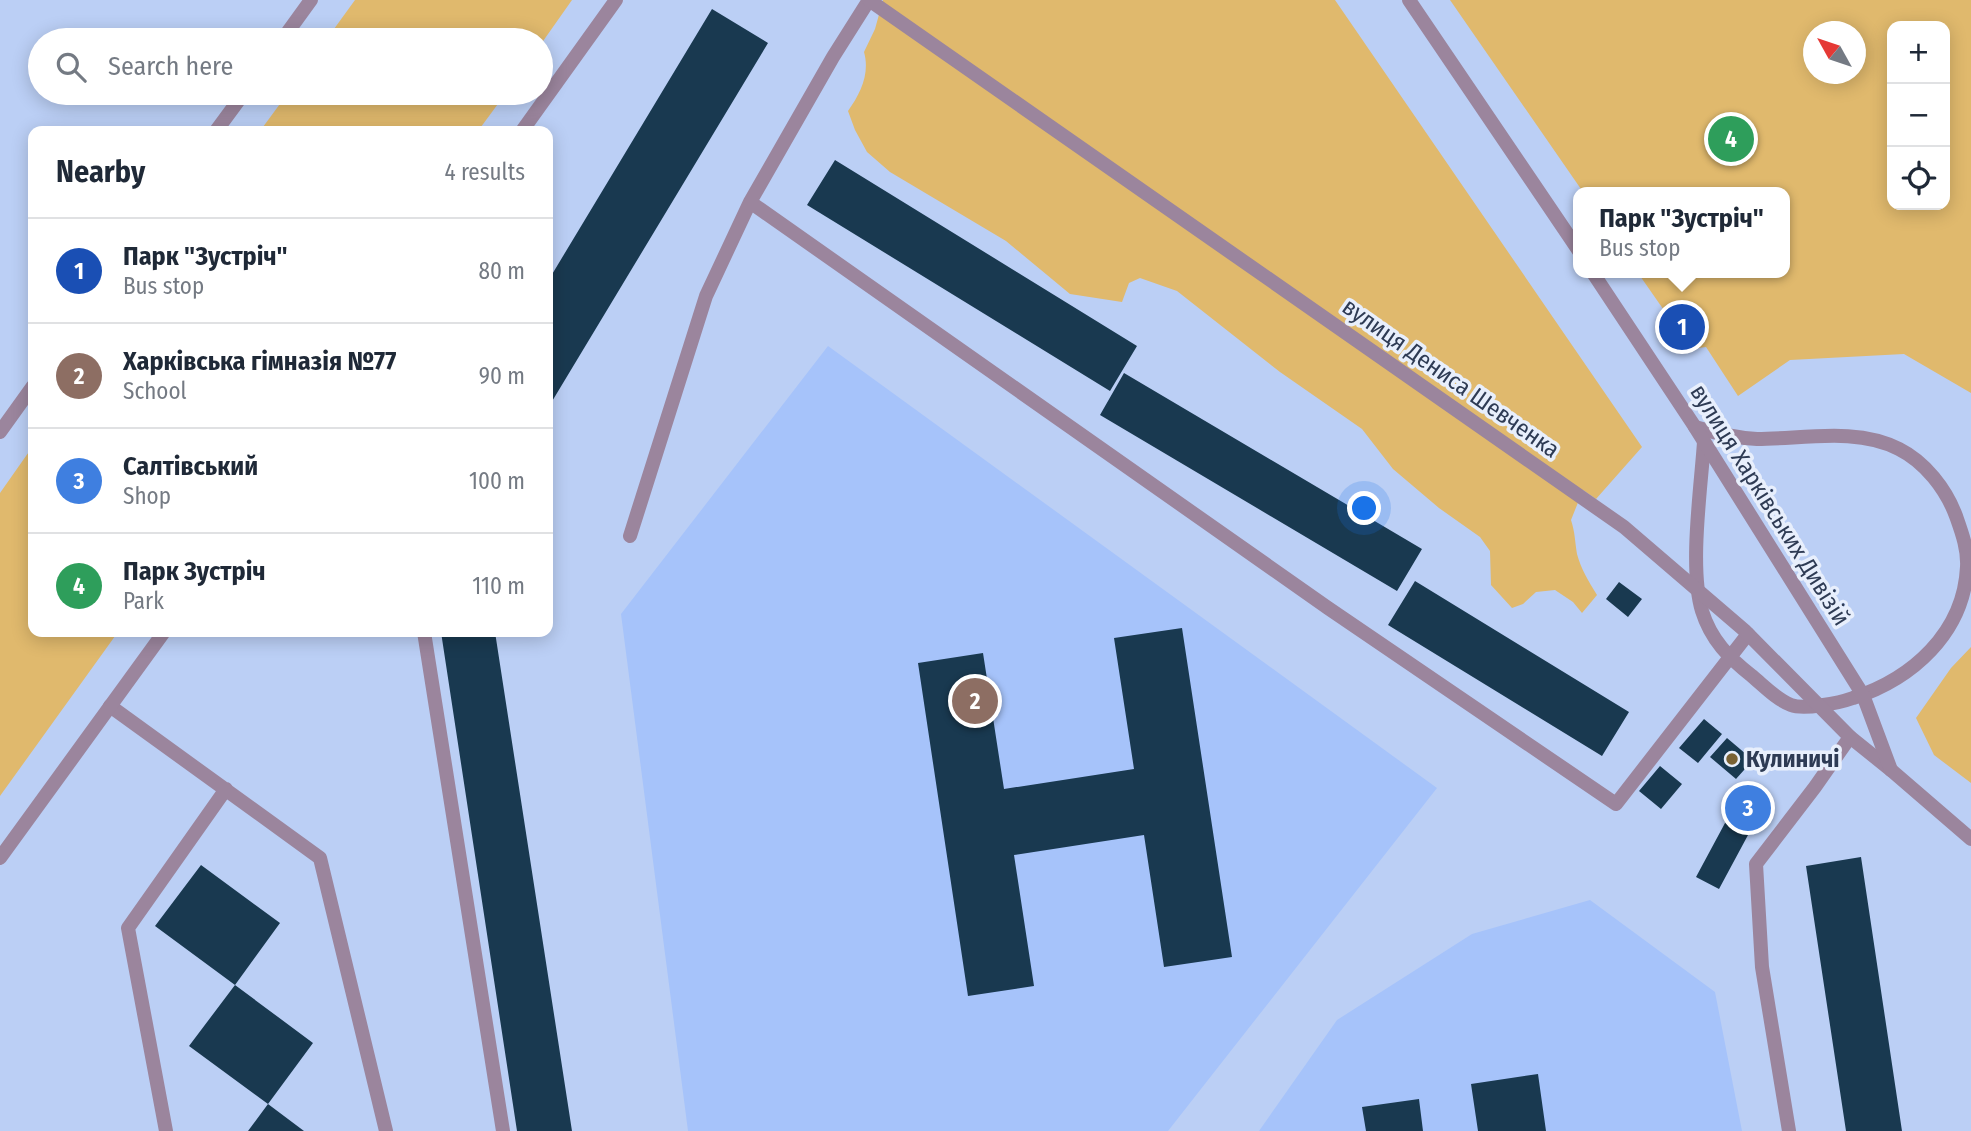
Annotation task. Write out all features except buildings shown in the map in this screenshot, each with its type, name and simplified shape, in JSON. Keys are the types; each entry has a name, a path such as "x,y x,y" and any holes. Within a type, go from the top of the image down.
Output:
{"street":[{"path":"291,28 311,0"},
{"path":"553,89 616,0"},
{"path":"630,536 706,296 750,202 869,0"},
{"name":"вулиця Дениса Шевченка","path":"869,0 1624,527 1748,634 1850,737 1971,838"},
{"path":"1409,0 1573,242"},
{"path":"220,126 235,105"},
{"path":"527,126 541,105"},
{"path":"750,202 1328,608 1616,804 1748,634"},
{"name":"вулиця Харківських Дивізій","path":"1596,278 1695,427 1863,695 1891,770"},
{"path":"0,432 28,393"},
{"path":"1695,427 1724,435 1755,439 1850,437 1897,448 1922,466 1951,504 1964,539 1967,565 1965,587 1953,620 1933,650 1902,677 1863,695 1838,703 1793,706 1779,698 1730,658 1710,633 1698,590 1697,553 1704,442"},
{"path":"0,858 160,637"},
{"path":"425,637 503,1131"},
{"path":"110,706 320,858 386,1131"},
{"path":"1789,1131 1762,967 1756,864 1850,737"},
{"path":"166,1131 128,928 226,789"}],"shaded area":[{"path":"355,0 572,0 552,28 335,28"},
{"path":"883,0 1335,0 1642,447 1596,499 1583,490 1571,520 1579,560 1597,595 1582,613 1573,602 1555,590 1536,592 1523,604 1512,608 1491,585 1490,551 1480,537 1439,508 1393,469 1362,429 1280,372 1177,291 1140,278 1129,283 1122,302 1070,294 1006,241 890,172 867,152 848,111 863,83 866,68 864,52 875,29"},
{"path":"1450,0 1971,0 1971,393 1904,354 1790,360 1738,396 1706,347 1691,349 1641,278 1790,278 1790,187 1580,187"},
{"path":"279,105 497,105 482,126 264,126"},
{"path":"828,346 1437,788 1168,1131 688,1131 621,614"},
{"path":"28,453 28,637 114,637 0,796 0,493"},
{"path":"1971,647 1971,783 1934,755 1916,718 1951,668"},
{"path":"1590,900 1715,992 1742,1131 1259,1131 1337,1020 1472,934"}],"place":[{"name":"Парк Зустріч","path":"1731,139"},
{"name":"Парк \"Зустріч\"","path":"1682,327"},
{"name":"Харківська гімназія №77","path":"975,701"},
{"name":"Кулиничі","path":"1732,759"},
{"name":"Салтівський","path":"1748,808"}]}
